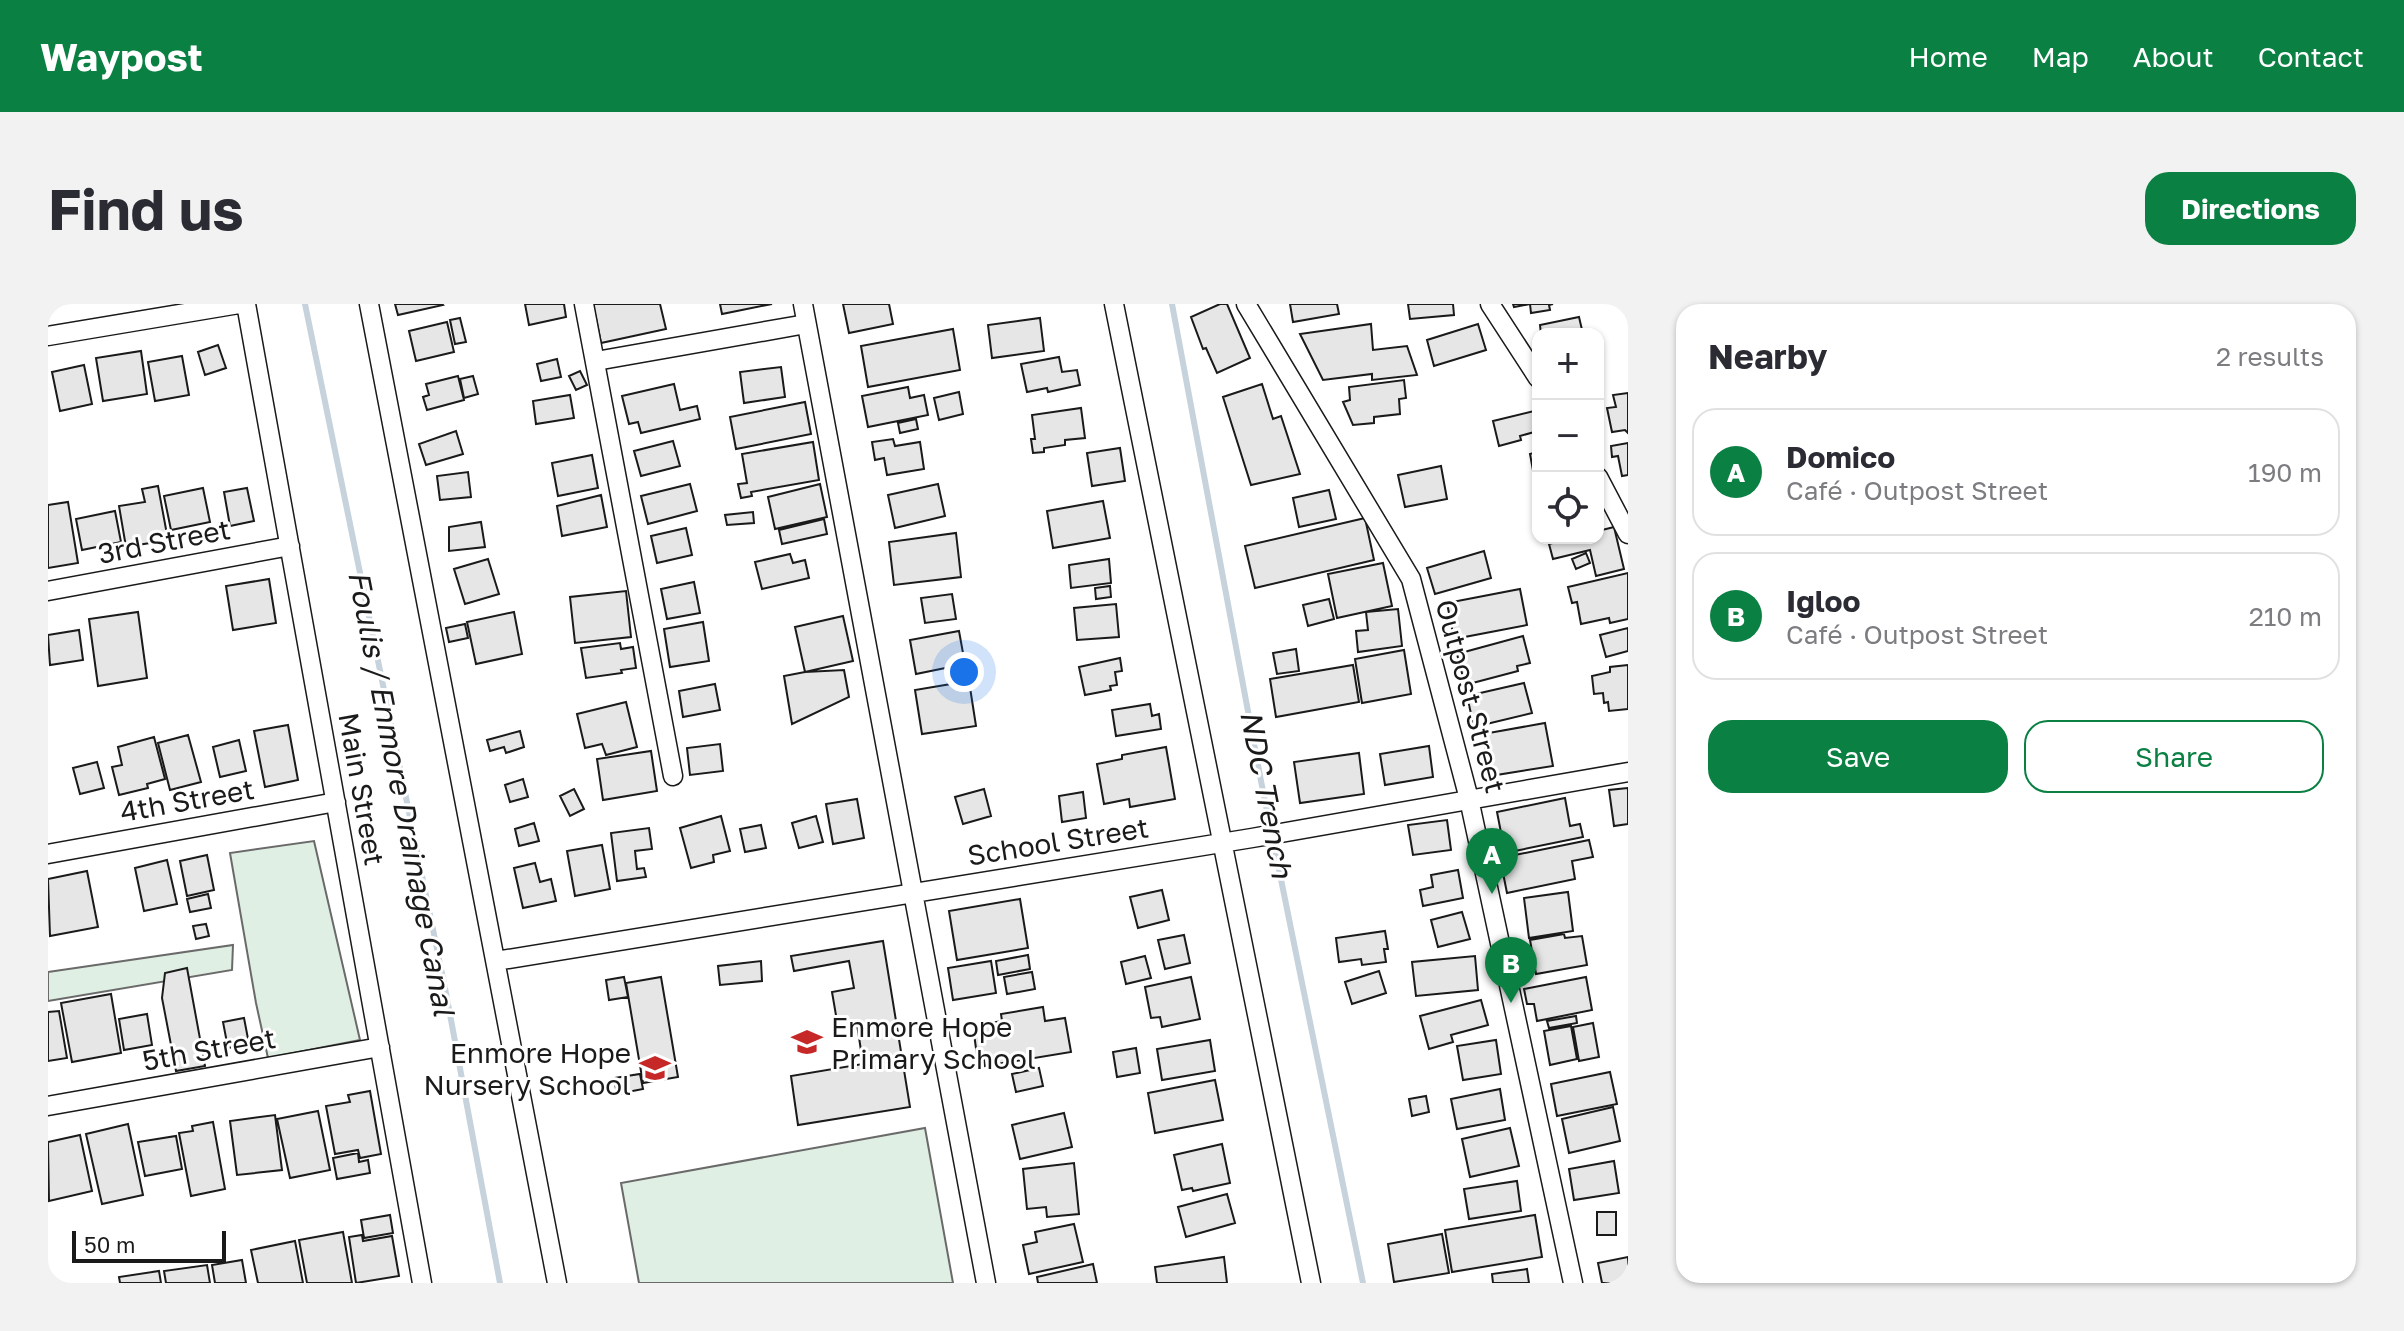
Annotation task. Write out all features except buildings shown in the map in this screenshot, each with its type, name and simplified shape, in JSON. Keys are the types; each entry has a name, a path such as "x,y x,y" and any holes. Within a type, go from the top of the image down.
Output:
{"street":[{"path":"48,336 239,304"},
{"name":"Main Street","path":"246,304 422,1283"},
{"path":"369,304 557,1283"},
{"path":"584,304 673,776"},
{"path":"803,304 986,1283"},
{"path":"1114,304 1311,1283"},
{"name":"Outpost Street","path":"1246,304 1411,579 1469,799 1573,1283"},
{"path":"1490,304 1532,369"},
{"path":"596,361 806,324"},
{"path":"1604,488 1628,534"},
{"name":"3rd Street","path":"48,591 290,546"},
{"name":"School Street","path":"496,961 1252,838 1628,772"},
{"name":"4th Street","path":"48,854 336,802"},
{"name":"5th Street","path":"48,1106 380,1047"}],"green space":[{"path":"314,841 360,1040 268,1058 230,853"},
{"path":"233,945 232,970 48,1001 48,972"},
{"path":"925,1128 953,1283 639,1283 621,1183"}],"waterway":[{"name":"Foulis / Enmore Drainage Canal","path":"305,304 446,993 500,1283"},
{"name":"NDC Trench","path":"1172,304 1261,781 1363,1283"}],"place":[{"name":"Domico","path":"1492,894"},
{"name":"Igloo","path":"1511,1003"},
{"name":"Enmore Hope Primary School","path":"807,1042"},
{"name":"Enmore Hope Nursery School","path":"655,1068"}]}
